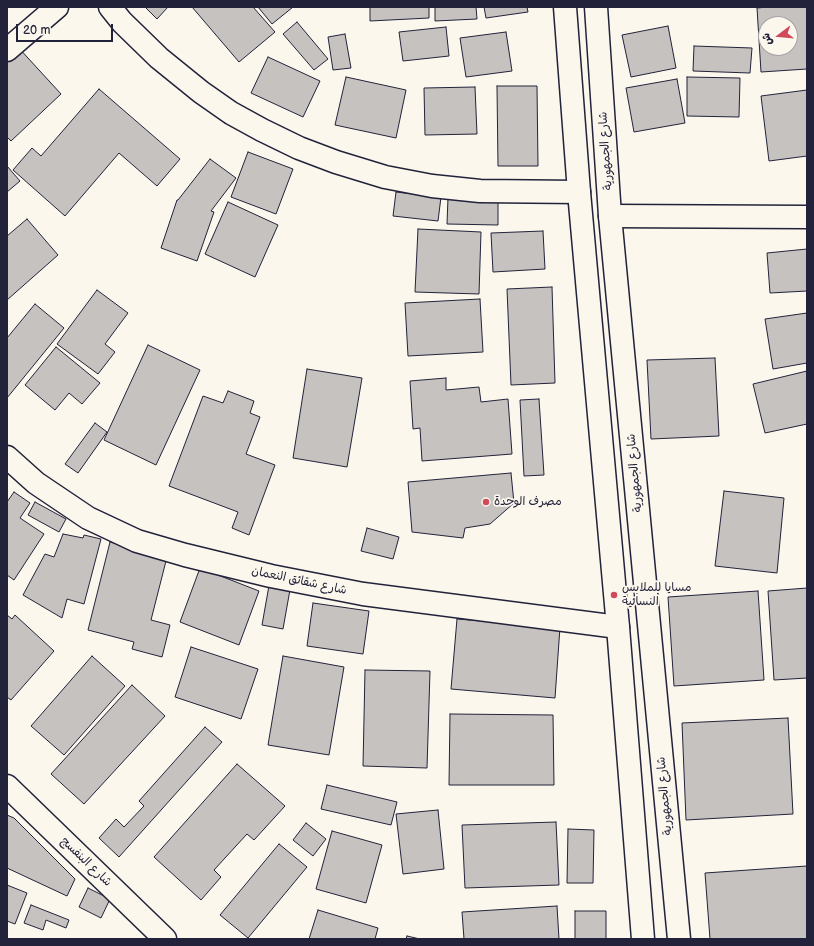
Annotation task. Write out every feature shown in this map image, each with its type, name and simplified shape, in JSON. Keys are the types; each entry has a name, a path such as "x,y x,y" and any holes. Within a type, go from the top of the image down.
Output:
{"main road":[{"path":"7,50 57,7"},
{"path":"110,7 122,22 158,58 201,92 231,113 299,148 336,162 385,177 432,186 480,191 579,192"},
{"path":"565,7 579,192 618,626 642,939"},
{"name":"شارع الجمهورية","path":"596,7 610,216 678,939"},
{"path":"610,216 807,217"},
{"name":"شارع شقائق النعمان","path":"7,457 36,483 88,518 137,541 178,553 270,576 363,594 618,626"},
{"name":"شارع البنفسج","path":"7,786 165,939"}],"building":[{"path":"145,7 168,7 157,19"},
{"path":"192,7 253,7 275,32 239,62"},
{"path":"258,7 293,7 272,24"},
{"path":"370,7 429,7 429,18 370,21"},
{"path":"435,7 476,7 477,19 435,21"},
{"path":"484,7 527,7 528,12 486,18"},
{"path":"807,7 807,69 761,72 760,56 798,56 798,16 758,16 758,24 757,8"},
{"path":"297,22 328,59 314,70 283,34"},
{"path":"668,26 676,68 631,77 622,35"},
{"path":"446,27 449,56 403,61 399,32"},
{"path":"506,32 512,71 466,77 460,38"},
{"path":"345,34 351,68 333,70 328,37"},
{"path":"17,46 61,94 11,141 7,137 7,56"},
{"path":"694,46 752,48 750,73 693,71"},
{"path":"268,57 320,81 303,117 251,93"},
{"path":"346,77 406,90 396,138 335,125"},
{"path":"687,77 740,78 739,117 687,116"},
{"path":"677,79 685,123 634,132 626,88"},
{"path":"497,86 537,86 538,166 498,166"},
{"path":"475,87 477,134 425,135 424,88"},
{"path":"99,89 180,159 157,186 119,153 65,216 13,170 32,148 41,156"},
{"path":"807,90 807,156 769,161 761,96"},
{"path":"248,152 293,169 276,214 231,197"},
{"path":"210,159 236,178 211,211 214,212 197,261 161,248 177,200"},
{"path":"7,166 20,181 7,192"},
{"path":"396,192 441,197 438,221 393,216"},
{"path":"448,198 498,200 498,225 447,224"},
{"path":"228,202 278,225 255,277 205,254"},
{"path":"27,219 58,255 7,300 7,236"},
{"path":"418,229 481,232 479,294 415,292"},
{"path":"543,231 545,269 493,272 491,233"},
{"path":"807,249 807,291 770,293 767,253"},
{"path":"552,287 555,383 511,385 507,289"},
{"path":"97,290 128,313 105,344 115,352 98,374 57,344"},
{"path":"480,299 483,352 408,356 405,303"},
{"path":"35,304 64,328 7,398 7,338"},
{"path":"807,313 807,363 773,369 765,319"},
{"path":"148,345 200,370 156,465 104,440"},
{"path":"56,347 100,383 82,404 69,393 55,410 25,385"},
{"path":"715,358 719,436 651,439 647,360"},
{"path":"307,369 362,378 347,467 293,458"},
{"path":"807,371 807,424 765,433 753,384"},
{"path":"446,378 446,390 479,387 481,402 508,399 512,454 422,461 420,428 413,429 410,381"},
{"path":"228,391 254,401 250,413 260,417 246,454 275,465 249,535 232,528 238,512 169,486 203,396 223,403"},
{"path":"539,399 544,475 524,476 520,400"},
{"path":"95,423 107,432 78,473 65,464"},
{"path":"511,473 514,503 490,524 465,528 463,538 412,532 408,482"},
{"path":"724,491 784,498 777,573 715,566"},
{"path":"14,492 30,503 20,518 44,534 14,580 7,575 7,502"},
{"path":"35,502 66,519 59,532 28,515"},
{"path":"367,528 399,537 393,559 361,551"},
{"path":"63,534 83,538 84,535 101,539 84,604 67,599 62,618 23,595 45,554 54,557"},
{"path":"110,542 167,557 151,620 170,625 162,657 132,649 134,642 88,630"},
{"path":"200,568 259,591 239,645 180,622"},
{"path":"270,580 291,584 283,629 262,625"},
{"path":"807,588 807,678 774,680 768,591"},
{"path":"758,591 764,680 674,686 668,597"},
{"path":"313,603 369,611 363,654 307,646"},
{"path":"7,615 12,619 15,615 54,651 11,700 7,697"},
{"path":"457,619 560,627 555,698 451,689"},
{"path":"191,647 258,669 241,719 175,697"},
{"path":"92,656 125,686 64,755 31,726"},
{"path":"283,656 344,667 329,755 268,745"},
{"path":"365,670 430,671 427,768 363,766"},
{"path":"132,685 165,716 84,804 51,774"},
{"path":"450,714 553,715 554,785 449,785"},
{"path":"788,718 793,814 686,820 682,723"},
{"path":"205,727 222,742 119,857 99,838 116,819 124,827 144,806 139,801"},
{"path":"237,764 285,806 254,840 247,834 214,870 221,877 201,900 154,857"},
{"path":"327,785 397,802 391,825 321,809"},
{"path":"438,810 444,869 403,874 396,814"},
{"path":"7,815 14,818 75,879 67,896 7,868"},
{"path":"556,822 559,885 465,888 462,825"},
{"path":"306,823 326,839 313,856 293,840"},
{"path":"568,829 594,830 593,883 567,883"},
{"path":"332,831 382,845 366,903 316,889"},
{"path":"279,844 307,867 248,938 220,915"},
{"path":"807,866 807,939 710,939 705,873"},
{"path":"7,885 27,893 15,924 7,921"},
{"path":"88,888 110,899 101,918 79,907"},
{"path":"31,905 69,920 66,928 46,920 43,930 24,923"},
{"path":"557,906 559,939 464,939 462,912"},
{"path":"318,910 378,928 375,939 309,939"},
{"path":"575,911 606,911 606,939 575,939"},
{"path":"407,936 420,939 406,939"}],"place":[{"name":"مصرف الوحدة","path":"486,502"},
{"name":"مسايا للملابس النسائية","path":"614,595"}]}
